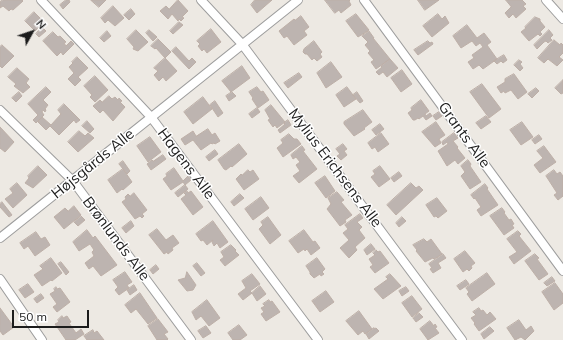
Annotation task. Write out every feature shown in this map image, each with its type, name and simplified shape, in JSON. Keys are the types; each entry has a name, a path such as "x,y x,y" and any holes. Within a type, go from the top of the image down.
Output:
{"street":[{"name":"Hagens Alle","path":"41,0 151,117 318,340"},
{"name":"Mylius Erichsens Alle","path":"201,0 242,44 462,340"},
{"name":"Højsgårds Alle","path":"0,238 298,0"},
{"name":"Grants Alle","path":"364,0 563,271"},
{"path":"546,0 563,18"},
{"name":"Brønlunds Alle","path":"0,110 73,180 191,340"},
{"path":"0,279 42,340"}],"building":[{"path":"3,0 23,1 13,10 11,9 9,11 3,6 0,8 0,2"},
{"path":"66,0 69,0 70,2 63,9 60,5"},
{"path":"91,0 106,0 99,7"},
{"path":"178,0 188,11 182,17 184,18 181,21 179,19 178,21 172,14 168,19 160,11 166,6 169,9"},
{"path":"255,0 272,0 257,13 251,5"},
{"path":"325,0 350,0 351,5 341,13 339,10 335,13"},
{"path":"418,0 439,0 425,10"},
{"path":"506,0 522,0 526,4 523,6 526,9 516,18 513,14 509,18 505,13 511,7"},
{"path":"113,6 124,18 115,26 108,20 105,23 101,18"},
{"path":"131,9 135,14 129,20 124,15"},
{"path":"34,12 44,22 35,31 25,21"},
{"path":"356,14 369,30 358,37 346,21"},
{"path":"438,14 442,19 445,16 449,23 432,37 423,26"},
{"path":"301,16 309,27 304,31 307,35 294,45 287,36 284,38 279,31 294,19 295,20"},
{"path":"535,17 540,19 545,27 540,32 542,34 540,36 538,34 529,41 521,32"},
{"path":"179,22 183,25 173,34 170,31"},
{"path":"467,25 477,38 484,33 491,42 487,45 497,59 483,69 479,65 473,69 468,62 474,58 472,55 483,47 480,43 476,46 472,41 461,48 453,36"},
{"path":"42,27 46,31 39,37 36,34"},
{"path":"211,29 221,42 207,53 204,49 202,51 198,46 200,44 197,41"},
{"path":"136,30 148,42 138,51 133,49 134,47 127,39"},
{"path":"149,30 157,37 153,41 146,33"},
{"path":"549,30 553,35 550,38 552,40 548,43 546,41 544,42 537,49 534,45"},
{"path":"107,31 111,36 104,42 100,38"},
{"path":"369,31 390,59 376,69 371,62 374,60 368,53 370,51 365,45 368,42 362,36"},
{"path":"53,32 66,42 64,43 66,46 71,41 74,44 63,55 61,52 57,56 43,41"},
{"path":"158,39 171,52 165,58 156,48 155,49 151,46"},
{"path":"554,40 560,45 561,43 563,45 563,53 559,57 563,60 557,66 548,59 544,63 538,58"},
{"path":"314,41 322,52 320,54 322,57 317,61 314,58 312,60 303,52 304,49"},
{"path":"428,41 430,43 432,42 433,44 418,55 414,50"},
{"path":"2,45 14,56 2,68 0,66 0,47"},
{"path":"176,47 189,61 192,58 196,62 189,69 172,51"},
{"path":"504,55 507,60 503,63 501,61 497,64 494,61"},
{"path":"77,57 88,68 78,77 81,80 75,86 68,79 74,73 69,67"},
{"path":"165,58 177,71 166,81 163,77 159,81 154,75 158,71 154,68"},
{"path":"390,59 398,68 387,77 383,72 379,75 376,72"},
{"path":"519,60 522,62 520,64 523,68 520,71 514,65"},
{"path":"331,62 342,77 326,88 317,73"},
{"path":"242,66 250,78 231,92 222,81"},
{"path":"17,68 29,79 26,83 30,87 23,93 14,86 16,84 8,77"},
{"path":"402,70 412,84 401,92 391,78"},
{"path":"299,73 302,77 288,88 284,83"},
{"path":"514,74 527,92 518,99 511,90 501,93 497,87 505,82 505,79"},
{"path":"95,76 108,90 95,102 90,97 92,95 84,86"},
{"path":"563,80 563,93 561,94 555,88"},
{"path":"482,84 501,109 489,118 470,92"},
{"path":"46,87 51,92 43,100 48,105 45,112 43,110 42,112 44,115 36,123 33,120 38,115 28,104"},
{"path":"257,87 261,92 263,91 269,100 258,108 249,92"},
{"path":"347,87 356,99 344,107 336,95"},
{"path":"536,88 539,91 532,98 528,94"},
{"path":"19,92 22,96 16,102 12,98"},
{"path":"232,92 236,96 229,101 226,96"},
{"path":"357,92 363,101 360,103 353,95"},
{"path":"109,96 112,99 115,97 118,100 119,98 122,101 120,102 125,107 113,121 103,110 100,113 93,106 100,100 102,102"},
{"path":"203,97 212,109 193,124 184,112"},
{"path":"421,100 429,111 425,114 426,116 430,113 432,116 426,120 423,116 419,119 413,120 408,113 412,110 411,108"},
{"path":"215,101 223,113 218,117 210,105"},
{"path":"64,104 80,120 76,123 74,120 59,135 50,126 46,130 38,122 42,117 51,125 61,114 58,110"},
{"path":"271,105 285,122 277,128 275,125 273,127 268,120 270,119 265,110"},
{"path":"257,108 260,112 252,118 249,114"},
{"path":"363,110 372,122 364,128 365,129 354,136 344,122"},
{"path":"439,112 442,116 436,120 433,116"},
{"path":"486,116 491,122 481,129 476,123"},
{"path":"288,120 291,125 280,133 278,130"},
{"path":"87,121 94,129 90,133 82,126"},
{"path":"436,122 445,135 439,139 441,143 435,147 422,132"},
{"path":"522,122 533,137 521,145 510,130"},
{"path":"380,124 384,129 376,135 372,130"},
{"path":"0,127 14,142 5,152 0,148"},
{"path":"208,129 212,135 215,133 220,141 215,144 211,143 201,150 193,140 185,145 181,139 193,131 196,136"},
{"path":"79,131 85,136 88,133 94,138 78,152 68,142"},
{"path":"381,133 389,144 378,152 375,147 372,149 368,143"},
{"path":"454,133 458,138 453,141 465,158 458,164 455,160 447,166 438,151 448,144 447,142 443,145 442,142"},
{"path":"289,134 294,139 297,139 301,144 283,157 277,148 283,143 281,140"},
{"path":"539,135 542,139 535,144 532,140"},
{"path":"150,137 161,152 148,162 137,146"},
{"path":"239,144 247,154 232,167 231,166 226,170 224,169 218,160"},
{"path":"343,144 347,149 344,151 347,155 341,160 337,156 340,154 336,149"},
{"path":"302,146 305,150 303,151 317,169 299,183 293,176 300,171 296,165 300,162 296,157 293,159 291,155"},
{"path":"544,146 556,162 540,173 534,165 543,158 537,151"},
{"path":"215,150 218,154 209,161 206,157"},
{"path":"163,155 166,159 151,170 147,164"},
{"path":"468,160 471,164 470,166 481,182 470,189 461,176 465,172 461,166"},
{"path":"123,161 130,171 127,174 119,164"},
{"path":"38,166 47,175 33,188 25,183 29,178 28,176"},
{"path":"380,166 390,179 379,187 371,177 375,174 373,171"},
{"path":"174,168 183,181 188,176 191,180 185,185 183,182 171,190 163,179 167,176 166,174"},
{"path":"123,169 132,182 117,193 108,180"},
{"path":"248,170 250,172 253,170 259,179 244,190 236,179"},
{"path":"554,170 557,174 560,172 563,176 563,196 558,200 554,195 557,193 546,176"},
{"path":"399,172 402,176 394,182 391,178"},
{"path":"325,176 335,191 326,198 315,183"},
{"path":"17,183 27,195 13,208 5,199 13,193 10,189"},
{"path":"411,183 416,188 419,186 423,190 396,215 387,205"},
{"path":"485,184 498,205 481,216 477,210 481,207 471,195"},
{"path":"185,185 188,189 178,197 175,193"},
{"path":"187,191 188,193 191,191 203,207 193,215 181,199 186,195 184,193"},
{"path":"337,192 344,200 341,202 352,215 340,226 327,209 331,204 328,198"},
{"path":"134,193 147,210 142,214 144,216 142,218 140,216 135,219 122,202 126,199 125,197 128,194 130,196"},
{"path":"240,194 244,198 234,206 231,202"},
{"path":"261,197 269,208 253,220 245,209"},
{"path":"437,198 447,211 438,218 436,216 434,217 426,205"},
{"path":"2,202 12,215 9,217 0,207"},
{"path":"74,206 81,215 64,229 54,217 65,208 68,211"},
{"path":"502,208 509,220 511,219 514,224 512,225 514,228 504,235 490,216"},
{"path":"360,214 363,218 357,222 362,227 359,230 365,238 355,247 357,250 349,258 340,248 349,240 343,233 348,229 345,225"},
{"path":"81,216 85,220 78,226 74,222"},
{"path":"268,217 281,235 270,244 259,229 263,225 261,222"},
{"path":"402,217 406,221 399,227 396,223"},
{"path":"131,221 134,226 126,233 122,228"},
{"path":"213,221 228,242 220,248 217,243 214,246 212,242 213,240 207,245 203,240 201,241 196,234"},
{"path":"157,229 166,240 173,235 179,243 172,248 173,250 168,254 167,252 164,254 149,235"},
{"path":"87,230 93,238 95,236 117,265 101,276 93,266 89,269 85,263 94,256 92,252 94,250 90,244 79,251 73,242"},
{"path":"304,230 313,242 315,241 320,248 311,255 307,249 305,251 304,249 298,253 289,241"},
{"path":"518,231 521,234 519,236 531,251 514,264 509,257 517,252 507,239"},
{"path":"36,232 41,239 45,237 50,245 35,256 28,246 24,249 20,243"},
{"path":"424,239 427,242 431,239 442,254 425,262 413,245"},
{"path":"371,244 375,249 367,255 364,250"},
{"path":"231,245 239,255 225,266 220,260 224,257 221,252"},
{"path":"376,250 378,252 380,251 389,263 375,273 370,267 373,265 369,259 375,255 373,253"},
{"path":"465,251 475,263 471,266 472,268 469,271 467,269 463,272 454,259"},
{"path":"443,254 446,258 438,263 441,268 433,273 429,264"},
{"path":"535,254 548,274 539,280 525,261"},
{"path":"51,258 62,273 52,281 51,280 42,286 34,275 43,269 40,266"},
{"path":"317,258 325,269 322,272 324,274 321,276 320,274 314,278 306,266"},
{"path":"61,262 69,272 66,275 58,264"},
{"path":"197,263 205,273 201,276 193,266"},
{"path":"156,265 159,269 153,274 150,270"},
{"path":"125,272 132,282 127,285 129,288 119,295 115,290 118,287 113,280"},
{"path":"187,272 196,285 193,290 187,291 178,280 185,278"},
{"path":"487,273 495,284 472,301 467,294 469,292 466,288"},
{"path":"252,274 260,284 250,291 252,293 243,300 238,294 246,288 242,281"},
{"path":"390,274 401,286 383,299 374,289 388,279 386,277"},
{"path":"552,277 555,281 547,286 544,283"},
{"path":"466,280 469,284 460,290 457,286"},
{"path":"555,283 563,294 563,303 554,310 542,292"},
{"path":"28,284 34,292 25,298 19,290"},
{"path":"134,285 137,290 130,295 127,290"},
{"path":"260,286 266,294 257,301 252,293"},
{"path":"56,287 57,289 60,288 70,302 57,312 53,307 57,304 50,294 55,291 54,289"},
{"path":"406,287 409,291 402,296 399,291"},
{"path":"326,291 334,302 320,312 312,301"},
{"path":"140,293 157,318 148,324 136,309 131,313 125,305"},
{"path":"41,294 44,298 37,303 34,299"},
{"path":"412,296 422,309 412,317 402,303"},
{"path":"207,300 220,318 209,326 201,316 196,320 192,312"},
{"path":"269,300 270,302 272,301 280,312 266,321 261,314 264,312 261,308 265,306 263,304"},
{"path":"0,308 14,327 3,335 0,331"},
{"path":"479,308 487,315 490,312 496,319 479,331 471,318 476,315 473,312"},
{"path":"359,311 372,329 365,334 363,331 358,335 346,321"},
{"path":"419,313 423,317 416,322 413,318"},
{"path":"62,316 63,318 67,316 71,322 69,323 76,333 81,329 84,334 75,340 66,340 55,324 59,322 58,320"},
{"path":"158,319 168,332 164,334 168,339 167,340 157,340 148,326"},
{"path":"519,320 526,330 531,326 534,331 525,340 521,337 515,340 507,328"},
{"path":"430,321 434,326 435,324 437,327 435,328 439,333 428,340 420,329"},
{"path":"239,325 247,335 240,340 233,340 228,333"},
{"path":"206,326 211,333 203,338 198,331"},
{"path":"490,327 494,331 484,339 481,334"},
{"path":"374,328 379,331 369,339 366,334"},
{"path":"93,330 94,333 97,331 104,340 87,340 84,336"}]}
